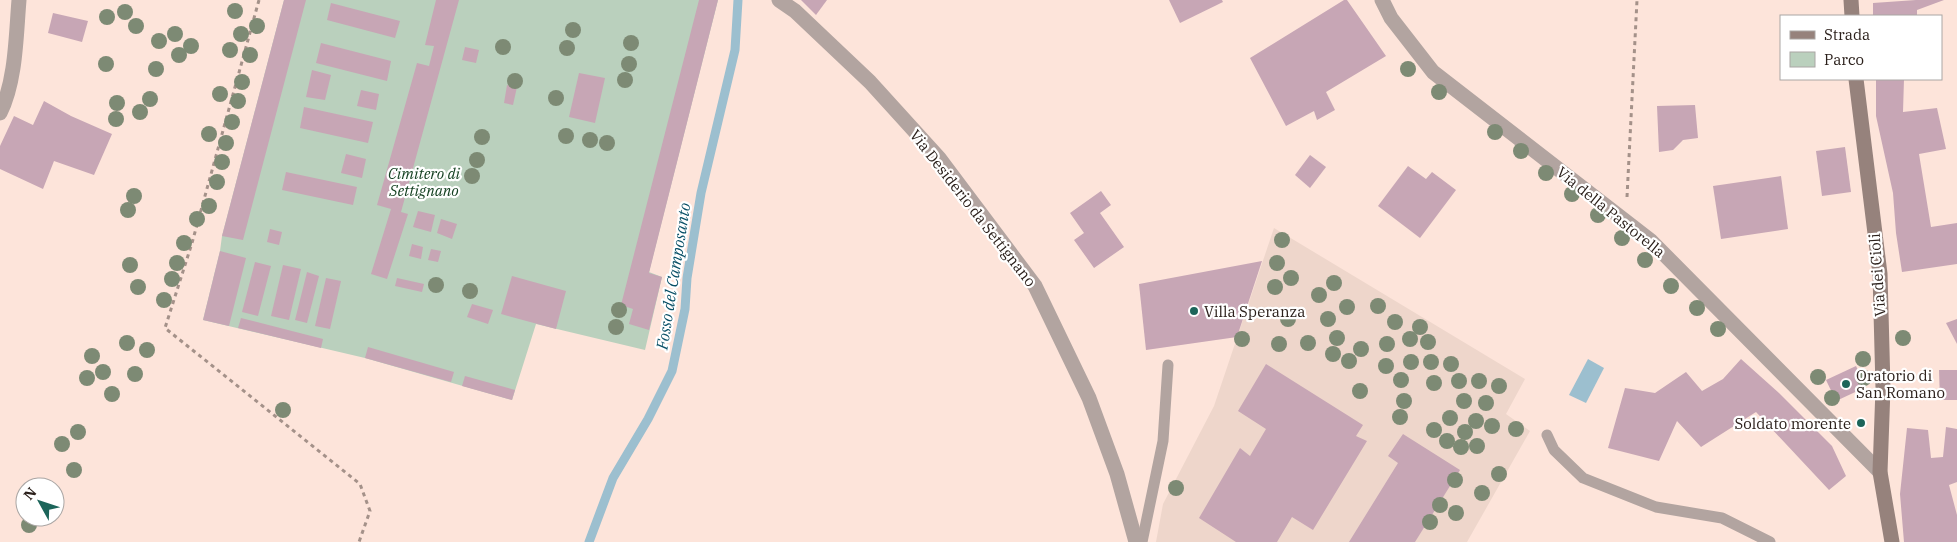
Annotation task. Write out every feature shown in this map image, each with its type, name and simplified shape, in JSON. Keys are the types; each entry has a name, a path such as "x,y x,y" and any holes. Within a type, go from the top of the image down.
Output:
{"street":[{"path":"0,113 8,92 19,0"},
{"name":"Via Desiderio da Settignano","path":"779,0 794,11 877,89 938,158 1035,286 1089,398 1117,474 1136,542"},
{"name":"Via della Pastorella","path":"1382,0 1391,18 1433,72 1650,241 1880,472"},
{"path":"1851,0 1852,15"},
{"name":"Via dei Cioli","path":"1856,80 1880,274 1883,388 1880,472 1892,542"}],"lane":[{"path":"1142,542 1162,441 1168,365"},
{"path":"1547,435 1554,450 1583,478 1656,507 1722,518 1770,542"}],"path":[{"path":"259,0 192,242 166,328 360,484 370,511 359,542"},
{"path":"1626,222 1637,0"}],"shaded area":[{"path":"1274,228 1525,379 1506,414 1530,431 1467,542 1156,542 1163,504 1214,406"}],"green space":[{"name":"Cimitero di Settignano","path":"284,0 718,0 649,272 662,277 645,350 536,324 512,400 365,358 203,320 222,236"}],"water":[{"path":"1588,359 1604,368 1586,403 1569,395"}],"building":[{"path":"284,0 306,0 243,240 222,236"},
{"path":"436,0 459,0 401,212 408,214 387,279 371,274 391,209 377,205 417,63 429,66 434,46 425,45"},
{"path":"699,0 718,0 649,273 662,277 649,330 629,324 633,309 621,305"},
{"path":"801,0 827,0 816,15"},
{"path":"1169,0 1222,0 1223,2 1180,23"},
{"path":"1344,0 1347,0 1386,56 1326,92 1335,110 1317,120 1314,111 1286,126 1250,58"},
{"path":"1944,0 1917,10 1917,15 1873,15 1873,3"},
{"path":"331,3 400,21 395,38 327,20"},
{"path":"53,13 88,21 82,42 48,33"},
{"path":"321,43 391,61 387,81 316,63"},
{"path":"465,47 479,50 476,63 462,60"},
{"path":"312,70 331,75 325,100 306,97"},
{"path":"579,73 605,78 595,123 569,117"},
{"path":"1876,80 1904,80 1903,112 1937,108 1946,149 1919,154 1931,227 1957,223 1957,264 1902,272 1896,233 1893,193 1876,116"},
{"path":"507,85 517,87 513,105 504,103"},
{"path":"361,90 379,94 376,110 357,106"},
{"path":"44,101 71,116 112,134 94,175 54,161 43,189 0,169 0,146 14,116 33,125"},
{"path":"1695,105 1698,138 1683,140 1673,150 1659,152 1657,106"},
{"path":"304,107 373,122 368,143 300,128"},
{"path":"1845,147 1851,192 1822,196 1816,151"},
{"path":"346,154 366,159 362,178 341,173"},
{"path":"1310,155 1326,167 1310,188 1295,175"},
{"path":"1408,166 1426,179 1432,172 1456,190 1420,238 1378,206"},
{"path":"286,172 357,187 353,205 282,190"},
{"path":"1781,176 1788,229 1721,239 1713,186"},
{"path":"1101,191 1111,205 1100,213 1124,247 1094,268 1074,240 1084,233 1070,213"},
{"path":"418,211 435,215 431,232 413,227"},
{"path":"441,219 457,224 452,239 437,233"},
{"path":"270,229 282,232 279,245 267,242"},
{"path":"412,244 423,247 421,259 409,256"},
{"path":"431,249 441,251 438,262 428,260"},
{"path":"220,251 246,258 229,326 203,320"},
{"name":"Villa Speranza","path":"1262,261 1237,337 1146,350 1139,284"},
{"path":"255,262 271,266 258,316 242,312"},
{"path":"283,265 301,269 289,320 271,316"},
{"path":"307,272 319,276 307,323 295,320"},
{"path":"512,276 566,291 556,329 501,314"},
{"path":"326,278 341,281 330,329 315,326"},
{"path":"397,278 424,284 422,292 395,286"},
{"path":"472,304 493,310 488,324 467,317"},
{"path":"241,318 323,339 321,348 238,328"},
{"path":"1957,319 1957,344 1946,323"},
{"path":"368,347 454,372 451,382 365,358"},
{"path":"1741,359 1779,393 1832,446 1846,476 1829,490 1756,412 1701,447 1677,421 1659,461 1608,448 1625,388 1655,393 1686,372 1702,391 1723,379"},
{"path":"1266,364 1363,425 1356,436 1367,441 1313,530 1292,517 1277,542 1236,542 1199,518 1240,448 1250,456 1266,429 1238,411"},
{"name":"Oratorio di San Romano","path":"1856,366 1866,387 1836,401 1826,380"},
{"path":"1939,370 1957,370 1957,400 1940,400"},
{"path":"465,376 515,390 512,400 462,386"},
{"path":"1946,427 1957,429 1957,482 1949,485 1957,515 1957,542 1904,542 1900,494 1907,428 1928,430 1931,458 1943,457"},
{"path":"1403,434 1460,470 1415,542 1349,542 1398,463 1388,456"}],"waterway":[{"name":"Fosso del Camposanto","path":"589,542 613,478 648,419 672,371 685,309 687,278 701,193 735,50 738,0"}],"place":[{"name":"Villa Speranza","path":"1194,311"},
{"name":"Oratorio di San Romano","path":"1846,384"},
{"name":"Soldato morente","path":"1861,423"}]}
